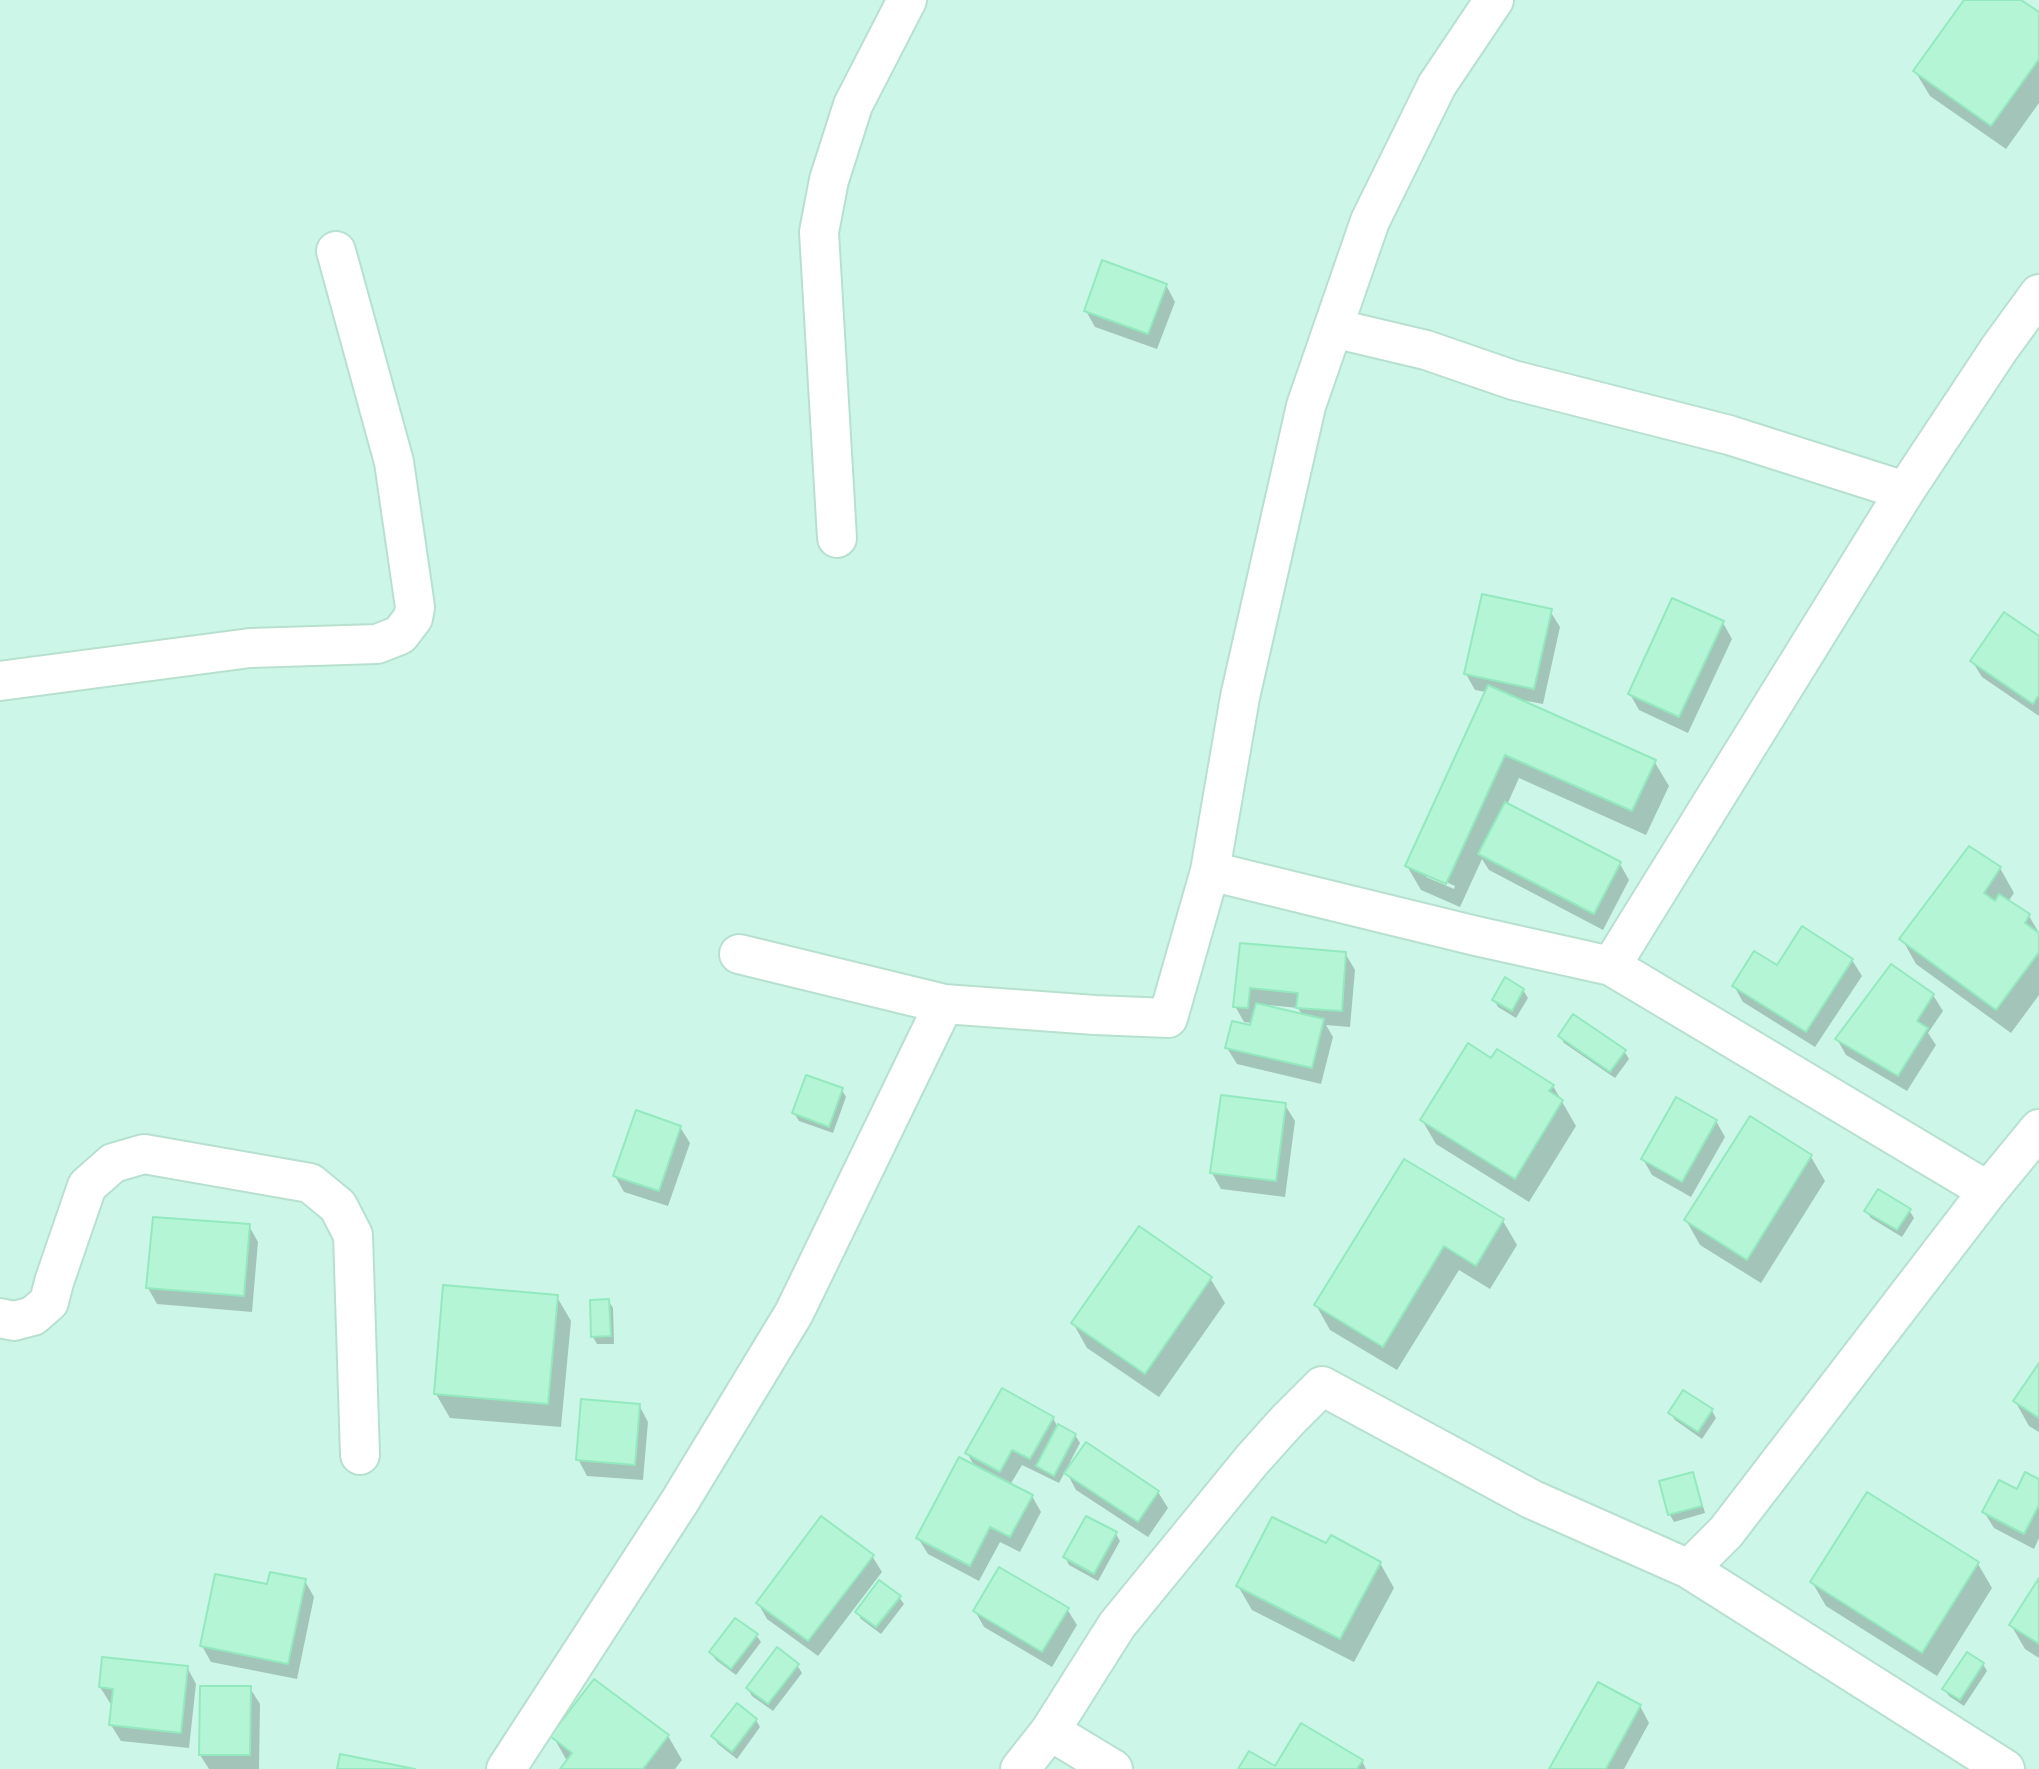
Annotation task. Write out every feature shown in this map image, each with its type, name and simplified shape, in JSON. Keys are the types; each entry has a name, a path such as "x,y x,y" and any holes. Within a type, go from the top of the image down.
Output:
{"street":[{"path":"837,538 819,233 829,180 853,105 907,0"},
{"path":"739,954 944,1004 1168,1018 1210,871 1240,697 1306,407 1370,221 1437,85 1494,0"},
{"path":"0,681 250,648 377,644 400,635 413,618 415,607 394,463 336,251"},
{"path":"1611,966 1905,491 1999,349 2039,294"},
{"path":"1333,328 1426,349 1513,380 1729,435 1905,491"},
{"path":"1210,871 1611,966 1988,1191"},
{"path":"506,1769 680,1501 794,1313 944,1004"},
{"path":"1689,1569 1726,1532 1988,1191 2039,1129"},
{"path":"0,1318 14,1321 33,1316 49,1302 87,1186 113,1163 144,1154 310,1183 338,1206 353,1235 360,1455"},
{"path":"1020,1769 1050,1731 1116,1625 1252,1460 1322,1386 1531,1499 1689,1569 2005,1769"},
{"path":"1050,1731 1113,1769"}],"shaded area":[{"path":"0,0 2039,0 2039,1769 0,1769"}],"building":[{"path":"1964,0 2021,0 2039,12 2039,59 1991,126 1913,71"},
{"path":"1102,260 1167,284 1148,334 1084,311"},
{"path":"1482,594 1552,609 1534,689 1464,674"},
{"path":"1672,598 1724,621 1679,717 1628,694"},
{"path":"2004,612 2039,636 2039,695 2033,704 1970,661"},
{"path":"1488,685 1656,760 1632,811 1505,755 1446,884 1405,866"},
{"path":"1505,802 1621,862 1594,914 1478,854"},
{"path":"1969,846 2001,867 1984,893 1995,901 1999,894 2030,914 2025,923 2039,933 2039,952 1996,1010 1899,939"},
{"path":"1802,926 1853,959 1806,1032 1732,986 1754,951 1777,965"},
{"path":"1240,943 1346,952 1342,1011 1296,1008 1298,993 1250,988 1248,1008 1233,1007"},
{"path":"1891,964 1934,994 1917,1021 1928,1028 1898,1076 1835,1039"},
{"path":"1505,977 1524,989 1512,1011 1492,1000"},
{"path":"1256,1003 1324,1019 1312,1068 1225,1048 1232,1021 1250,1025"},
{"path":"1573,1014 1626,1050 1610,1072 1558,1036"},
{"path":"1468,1043 1491,1058 1497,1049 1554,1085 1549,1091 1563,1100 1515,1179 1420,1120"},
{"path":"806,1075 843,1088 829,1127 792,1113"},
{"path":"1221,1095 1286,1103 1276,1181 1210,1173"},
{"path":"1676,1097 1717,1120 1682,1182 1641,1159"},
{"path":"636,1110 681,1126 659,1191 613,1176"},
{"path":"1750,1116 1812,1155 1747,1260 1684,1220"},
{"path":"1404,1159 1504,1219 1476,1266 1444,1246 1383,1347 1314,1305"},
{"path":"1878,1189 1911,1209 1897,1230 1864,1211"},
{"path":"153,1217 250,1224 244,1296 146,1288"},
{"path":"1139,1226 1212,1277 1145,1374 1071,1323"},
{"path":"443,1285 558,1295 548,1404 434,1394"},
{"path":"609,1299 611,1336 591,1337 590,1300"},
{"path":"2039,1363 2039,1418 2013,1401"},
{"path":"1002,1388 1054,1417 1030,1459 1012,1450 1000,1472 965,1453"},
{"path":"1683,1390 1713,1409 1698,1432 1668,1413"},
{"path":"581,1399 640,1404 635,1465 576,1460"},
{"path":"1058,1424 1076,1434 1054,1476 1036,1466"},
{"path":"1086,1442 1159,1491 1138,1522 1064,1473"},
{"path":"959,1457 1033,1495 1010,1537 990,1527 970,1566 916,1538"},
{"path":"1693,1472 1702,1506 1668,1515 1659,1481"},
{"path":"2025,1472 2039,1479 2039,1505 2024,1534 1982,1512 1999,1480 2017,1489"},
{"path":"1867,1492 1979,1562 1922,1653 1810,1582"},
{"path":"821,1516 874,1555 808,1641 756,1603"},
{"path":"1086,1516 1117,1532 1094,1574 1063,1557"},
{"path":"1272,1517 1326,1543 1331,1535 1381,1562 1340,1639 1236,1586"},
{"path":"999,1567 1069,1608 1042,1652 973,1611"},
{"path":"270,1572 306,1579 288,1664 200,1646 215,1574 267,1584"},
{"path":"2039,1578 2039,1644 2009,1625"},
{"path":"879,1580 901,1596 876,1627 855,1612"},
{"path":"735,1618 758,1634 731,1669 709,1652"},
{"path":"777,1647 799,1664 768,1704 746,1688"},
{"path":"1967,1652 1984,1663 1960,1700 1942,1689"},
{"path":"102,1657 188,1666 181,1733 109,1725 113,1689 99,1687"},
{"path":"594,1679 669,1735 643,1769 560,1769 572,1753 550,1736"},
{"path":"1598,1682 1641,1705 1606,1769 1549,1769"},
{"path":"200,1686 251,1686 250,1755 199,1755"},
{"path":"737,1703 757,1719 732,1752 711,1736"},
{"path":"1301,1723 1363,1760 1357,1769 1238,1769 1249,1751 1275,1766"},
{"path":"340,1754 415,1769 337,1769"}]}
